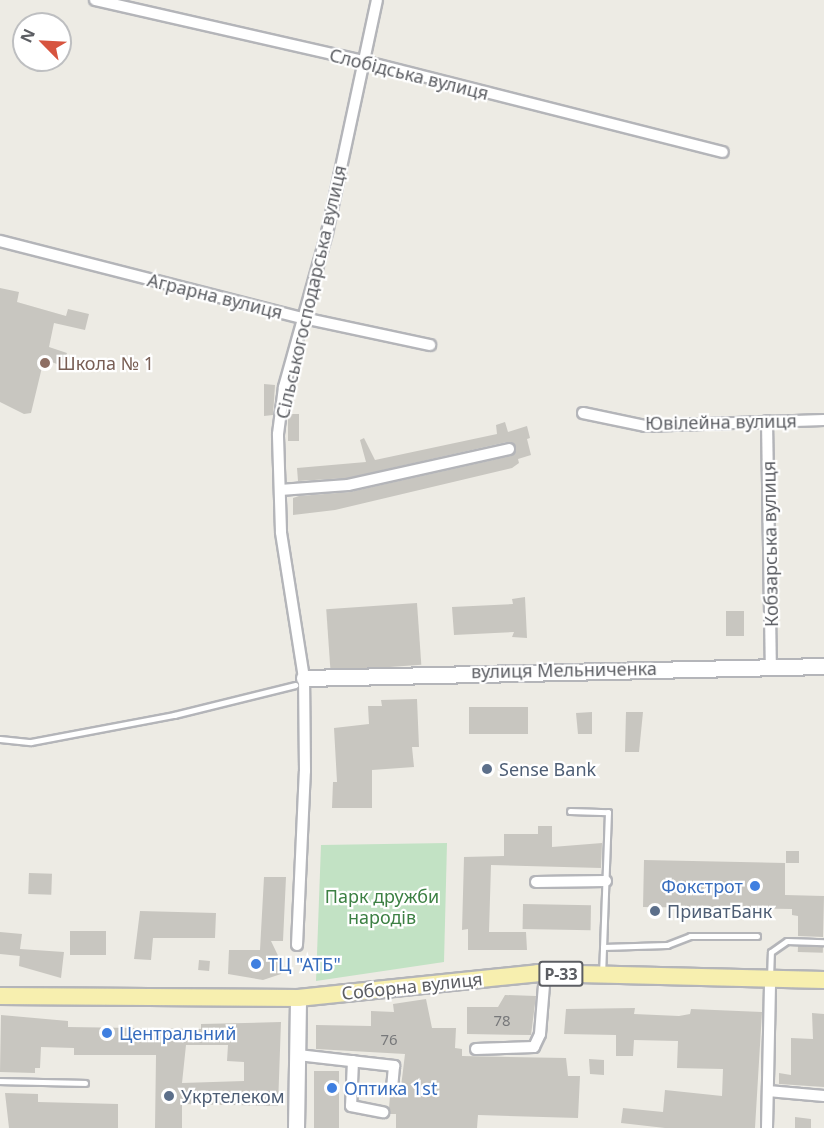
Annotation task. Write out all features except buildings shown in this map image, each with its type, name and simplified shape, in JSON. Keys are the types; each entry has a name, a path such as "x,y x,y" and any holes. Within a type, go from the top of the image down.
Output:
{"main road":[{"name":"Соборна вулиця","path":"0,996 298,998 544,973 824,980"}],"street":[{"name":"Слобідська вулиця","path":"95,0 363,62 723,152"},
{"name":"Сільськогосподарська вулиця","path":"297,945 305,771 300,682 281,532 279,423 284,387 327,233 377,0"},
{"name":"Аграрна вулиця","path":"0,242 303,318 430,345"},
{"name":"Ювілейна вулиця","path":"583,413 645,426 824,420"},
{"name":"Кобзарська вулиця","path":"767,421 771,667"},
{"path":"280,490 348,485 509,449"},
{"name":"вулиця Мельниченка","path":"300,682 824,666"},
{"path":"536,882 606,881"},
{"path":"476,1049 534,1047 540,1034 544,973"},
{"path":"767,1128 770,979"},
{"path":"296,1128 298,998"},
{"path":"297,1054 394,1066 392,1087"},
{"path":"352,1061 351,1106 383,1112"},
{"path":"768,1091 824,1096"}],"lane":[{"path":"0,739 31,742 174,715 300,682"},
{"path":"570,811 608,812 602,975"},
{"path":"603,947 668,945 690,936 757,936"},
{"path":"770,979 771,952 787,941 824,942"},
{"path":"0,1081 85,1083"}],"green space":[{"name":"Парк дружби народів","path":"447,843 444,962 316,981 321,845"}],"place":[{"name":"Школа № 1","path":"45,363"},
{"name":"Sense Bank","path":"487,769"},
{"name":"Фокстрот","path":"755,886"},
{"name":"ПриватБанк","path":"655,911"},
{"name":"ТЦ \"АТБ\"","path":"256,964"},
{"name":"Центральний","path":"107,1033"},
{"name":"Оптика 1st","path":"332,1088"},
{"name":"Укртелеком","path":"169,1096"}]}
